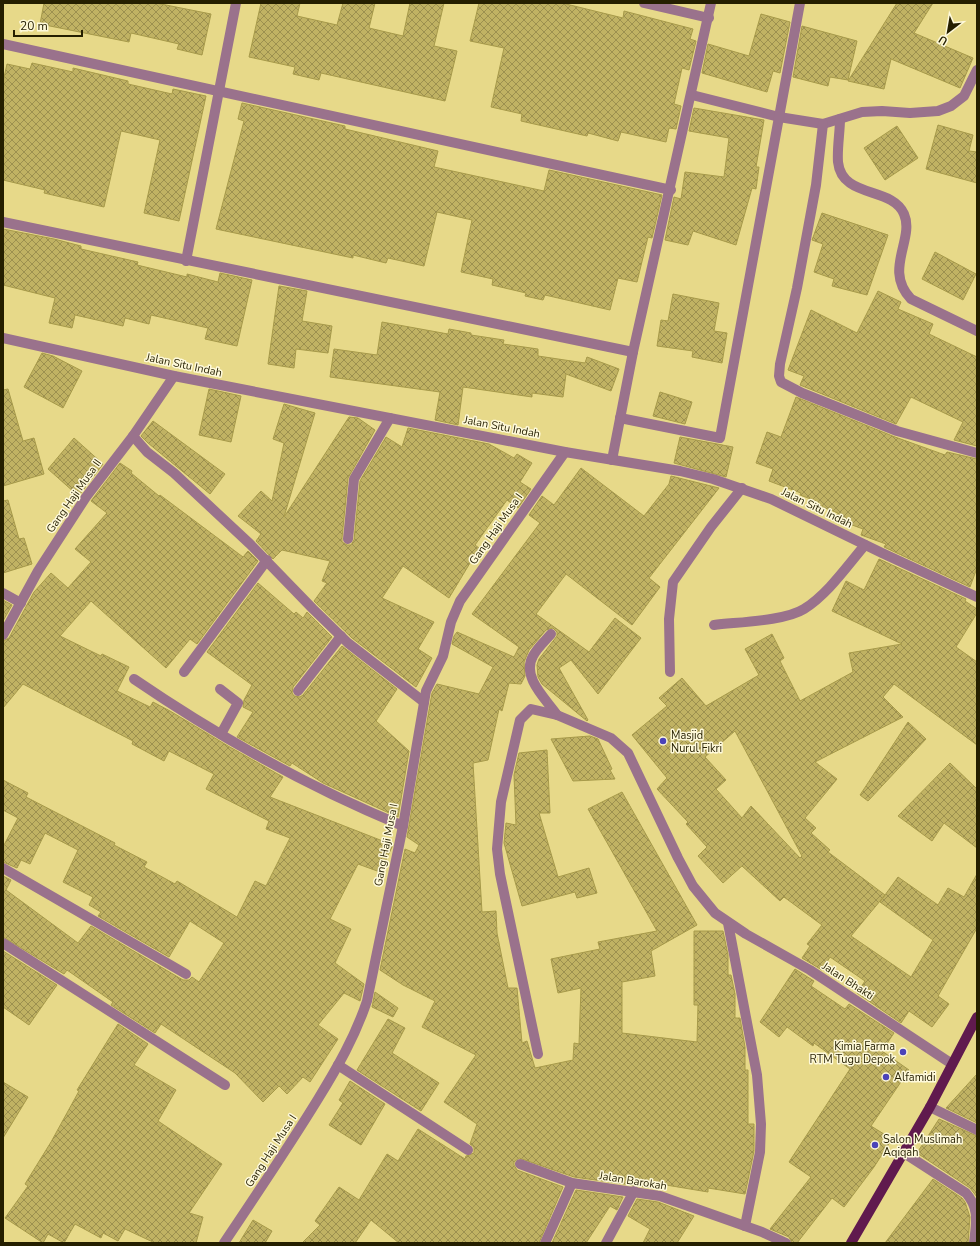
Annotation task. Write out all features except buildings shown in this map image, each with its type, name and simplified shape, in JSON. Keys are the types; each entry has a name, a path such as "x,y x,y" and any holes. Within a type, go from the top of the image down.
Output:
{"main road":[{"path":"851,1243 930,1107 977,1017"}],"street":[{"path":"186,261 236,3"},
{"path":"644,3 708,18"},
{"path":"612,460 633,352 671,190 712,3"},
{"path":"620,418 720,438 800,3"},
{"path":"3,44 671,190"},
{"path":"692,95 779,117 823,124 862,112 882,111 910,113 938,111 952,106 964,96 974,85 977,70"},
{"path":"840,119 838,162 848,182 858,188 893,202 901,208 905,216 906,226 899,267 903,291 911,299 977,331"},
{"path":"823,124 816,185 797,288 780,364 779,376 781,382 802,393 897,431 977,453"},
{"path":"3,222 186,261 633,352"},
{"name":"Jalan Situ Indah","path":"3,338 174,376 565,452 680,471 742,488 772,499 977,597"},
{"name":"Gang Haji Musa II","path":"3,635 22,603 38,571 86,497 134,436 174,376"},
{"path":"348,539 354,479 390,418"},
{"path":"134,436 147,452 174,473 267,560 341,636 424,702"},
{"name":"Gang Haji Musa I","path":"224,1243 302,1126 338,1065 359,1025 367,1001 403,826 426,691 443,656 450,622 460,601 565,452"},
{"path":"670,672 669,619 673,582 711,527 742,488"},
{"path":"714,626 778,617 803,609 821,595 865,544"},
{"path":"184,672 267,560"},
{"path":"3,593 22,603"},
{"path":"551,634 532,656 529,670 535,686 557,715"},
{"path":"298,691 341,636"},
{"path":"134,679 175,707 311,786 403,826"},
{"path":"220,688 238,703 220,734"},
{"name":"Jalan Bhakti","path":"538,1054 500,874 497,849 501,802 520,720 531,709 557,715 611,738 628,753 693,886 715,914 810,970 952,1064"},
{"path":"3,868 186,974"},
{"path":"728,923 757,1075 761,1124 760,1152 745,1226"},
{"path":"3,944 155,1039 225,1085"},
{"path":"338,1065 468,1150"},
{"path":"930,1107 977,1130"},
{"path":"904,1153 966,1193 974,1202 976,1218 974,1243"},
{"name":"Jalan Barokah","path":"520,1164 572,1183 660,1196 745,1226 786,1243"},
{"path":"545,1243 572,1183"},
{"path":"606,1243 634,1191"}],"place":[{"name":"Masjid Nurul Fikri","path":"663,741"},
{"name":"Kimia Farma RTM Tugu Depok","path":"903,1052"},
{"name":"Alfamidi","path":"886,1077"},
{"name":"Salon Muslimah Aqiqah","path":"875,1145"}]}
